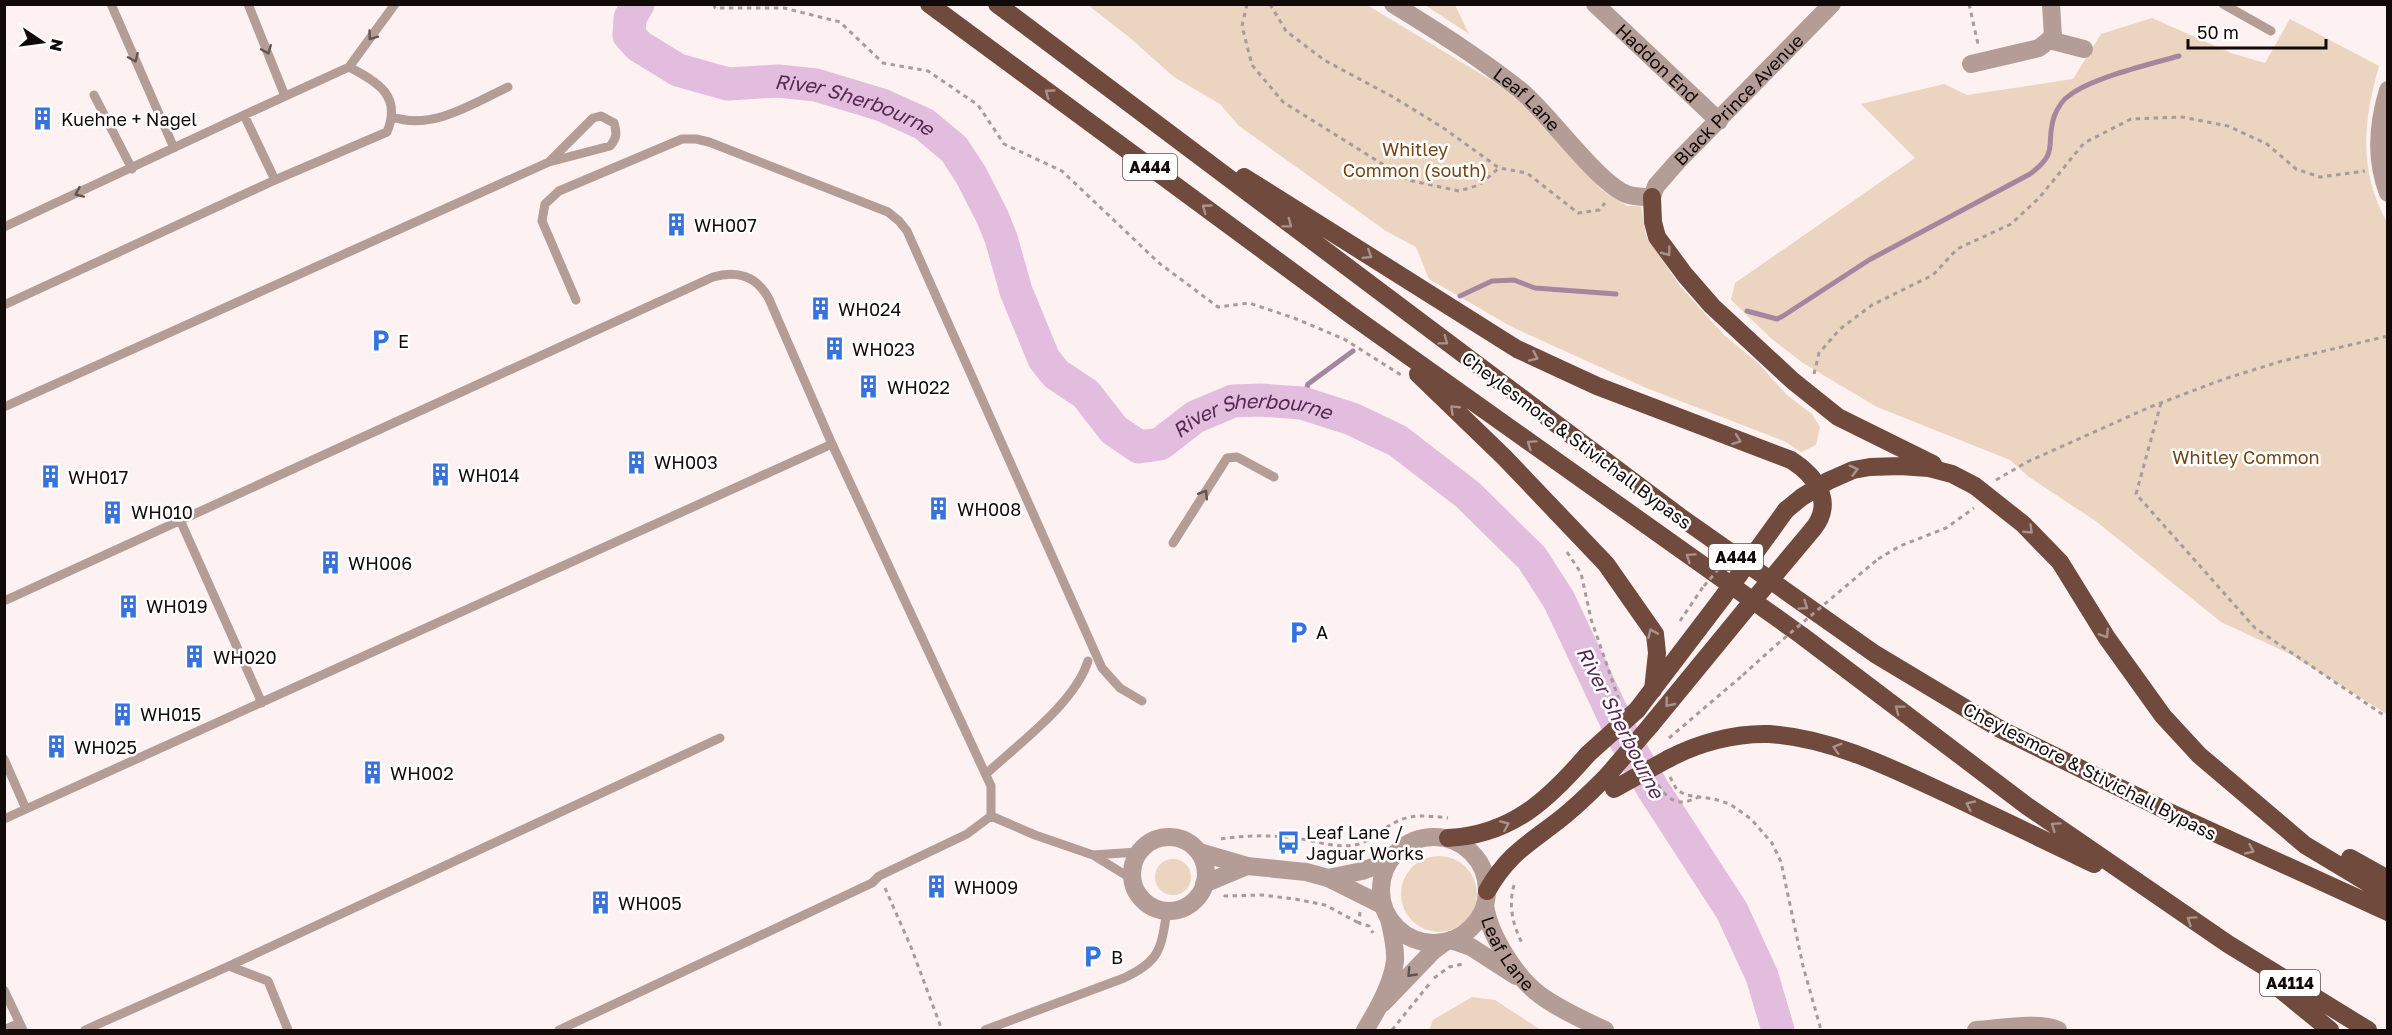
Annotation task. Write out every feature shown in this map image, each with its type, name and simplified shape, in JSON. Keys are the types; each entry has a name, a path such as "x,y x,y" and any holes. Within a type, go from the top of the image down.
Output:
{"highway":[{"name":"Cheylesmore & Stivichall Bypass","path":"928,4 1371,330 1801,635 2027,806 2228,944 2361,1026"},
{"name":"Cheylesmore & Stivichall Bypass","path":"997,4 1679,516 1875,654 2000,729 2171,813 2388,912"},
{"path":"1140,113 1517,349 1597,386 1791,460 1808,473 1817,487 1824,508 1822,515 1813,529 1650,726 1611,782"},
{"path":"1652,197 1653,222 1657,237 1712,306 1793,381 1851,425 1952,474 1986,494 2023,524 2060,562 2107,638 2163,716 2199,755 2305,846 2388,895"},
{"path":"1371,330 1504,457 1606,564 1655,634 1657,653 1653,690"},
{"path":"1448,838 1469,837 1513,822 1531,811 1567,779 1629,710 1653,690 1786,510 1817,487 1839,475 1878,466 1929,468 1952,474"},
{"path":"1486,898 1508,861 1524,845 1611,782 1670,761 1715,741 1752,735 1792,738 1839,748 2035,835 2155,895"},
{"path":"2238,790 2333,849 2388,879"},
{"name":"Cheylesmore & Stivichall Bypass","path":"2228,944 2330,1030"}],"street":[{"name":"Leaf Lane","path":"1393,4 1475,55 1523,92 1598,172 1618,189 1627,194 1652,197"},
{"name":"Haddon End","path":"1595,4 1719,121"},
{"name":"Black Prince Avenue","path":"1652,197 1656,186 1663,178 1832,4"},
{"path":"1977,63 2039,48 2053,37 2051,4"},
{"path":"2049,40 2084,49"},
{"path":"2388,90 2379,126 2382,169 2388,193"},
{"path":"1194,847 1206,870 1204,884 1193,902 1181,909 1167,911 1152,907 1143,901 1132,879 1133,865 1138,852 1148,843 1160,837 1178,837 1194,847 1247,866 1306,872 1328,878 1360,893 1386,912 1396,928 1412,939 1426,943 1448,941"},
{"path":"1328,878 1362,871 1389,861 1402,848 1416,840 1433,837 1448,838 1463,845 1478,860 1485,874 1486,898 1472,927 1433,951 1380,1006 1365,1030"},
{"path":"1380,1006 1395,961 1393,938 1381,885 1389,861"},
{"path":"1204,884 1247,866"},
{"name":"Leaf Lane","path":"1486,898 1486,917 1500,947 1528,984"},
{"name":"Leaf Lane","path":"1448,941 1471,946 1528,984"},
{"path":"1528,984 1539,995 1605,1030"},
{"path":"1976,1030 2046,1027 2058,1030"}],"lane":[{"path":"111,4 174,148"},
{"path":"248,4 285,96"},
{"path":"4,227 349,67 395,4"},
{"path":"2223,4 2271,31"},
{"path":"4,305 275,180 387,132 393,117 387,93 368,77 349,67"},
{"path":"393,117 408,122 443,116 508,87"},
{"path":"94,95 132,169"},
{"path":"244,115 275,180"},
{"path":"4,407 549,162 610,146 616,140 617,131 614,123 601,116 593,118 549,162"},
{"path":"576,300 542,221 545,204 559,191 682,139 709,142 888,212 899,220 907,231 1102,668 1120,688 1142,701"},
{"path":"4,600 713,277 729,273 752,279 765,291 832,444 986,774 991,786 991,816"},
{"path":"4,819 832,444"},
{"path":"1173,543 1227,458 1237,457 1274,477"},
{"path":"180,520 262,703"},
{"path":"986,774 1065,701 1078,684 1088,661"},
{"path":"85,1030 230,966 720,738"},
{"path":"4,759 26,809"},
{"path":"991,816 1035,835 1093,855 1132,879"},
{"path":"559,1030 872,883 879,876 967,834 991,816"},
{"path":"1093,855 1138,852"},
{"path":"985,1030 1124,978 1146,967 1156,957 1162,940 1167,911"},
{"path":"230,966 268,981 288,1030"},
{"path":"4,990 21,1027 4,1030"}],"path":[{"path":"714,4 715,8 784,8 840,22 883,63 928,71 978,105 1004,144 1062,171 1159,263 1218,307 1249,303 1294,318 1344,339 1409,380"},
{"path":"1247,4 1242,26 1252,65 1283,102 1408,180 1459,192 1479,185 1499,168"},
{"path":"1270,4 1286,31 1324,60 1393,97 1442,127 1499,168 1527,173 1578,213 1599,210 1618,189"},
{"path":"1969,4 1977,63"},
{"path":"1814,375 1819,353 1840,329 1872,305 1933,274 1957,249 2011,224 2039,198 2084,143 2131,119 2182,117 2228,126 2268,144 2296,169 2320,177 2382,169"},
{"path":"1821,1030 1803,966 1780,862 1772,843 1751,819 1730,804 1686,795 1677,790 1670,761 1669,736 1878,559 1900,546 1946,528 1979,505 1994,482 2003,474 2161,403 2224,379 2282,361 2388,336"},
{"path":"2161,403 2136,494 2256,628 2388,718"},
{"path":"1563,546 1581,573 1592,619 1629,710"},
{"path":"1654,777 1664,792 1677,802 1699,798"},
{"path":"1194,847 1244,836 1293,838 1340,846 1358,844 1404,819 1422,815 1458,818"},
{"path":"879,876 911,947 942,1030"},
{"path":"1516,880 1511,909 1515,929 1524,947"},
{"path":"1359,923 1360,893"},
{"path":"1225,897 1262,895 1325,905 1369,926 1374,934"},
{"path":"1392,1030 1434,978"}],"green space":[{"name":"Whitley Common (south)","path":"1088,5 1367,5 1496,83 1519,101 1602,190 1627,206 1641,206 1646,236 1680,286 1724,335 1758,363 1787,395 1812,414 1820,427 1816,445 1801,452 1784,441 1644,387 1512,327 1429,279 1416,247 1386,231 1239,126 1220,104 1174,77"},
{"path":"1425,5 1455,5 1469,34"},
{"name":"Whitley Common","path":"2152,18 2231,53 2265,63 2290,19 2379,66 2369,107 2366,146 2372,185 2388,224 2387,714 2290,654 2221,622 2097,522 2029,477 2010,460 1877,407 1803,363 1773,340 1731,300 1735,283 1915,158 1861,104 1944,84 1967,95 2073,79 2101,34"},
{"path":"1439,856 1454,859 1466,867 1474,879 1477,894 1474,909 1466,921 1454,929 1439,932 1424,929 1412,921 1404,909 1401,894 1404,879 1412,867 1424,859"},
{"path":"1173,859 1186,864 1191,877 1186,890 1173,895 1160,890 1155,877 1160,864"},
{"path":"1472,997 1495,1000 1541,1030 1429,1030 1433,1020"}],"waterway":[{"name":"River Sherbourne","path":"638,4 630,18 629,35 639,46 678,70 728,84 778,81 816,85 882,105 924,124 954,149 971,175 992,216 1001,238 1016,291 1044,359 1056,374 1086,394 1114,430 1139,447 1160,444 1195,417 1233,401 1302,403 1352,419 1398,441 1468,495 1532,558 1559,600 1623,736 1653,789 1732,911 1762,976 1778,1030"},
{"path":"1747,311 1777,319 1869,260 2030,174 2048,154 2054,117 2067,97 2107,77 2179,56"},
{"path":"1460,296 1492,281 1514,280 1535,288 1616,294"},
{"path":"1302,403 1308,384 1353,351"}],"place":[{"name":"Kuehne + Nagel","path":"43,119"},
{"name":"WH007","path":"676,225"},
{"name":"WH024","path":"820,309"},
{"name":"E","path":"380,341"},
{"name":"WH023","path":"834,349"},
{"name":"WH022","path":"869,387"},
{"name":"WH003","path":"636,462"},
{"name":"WH014","path":"440,475"},
{"name":"WH017","path":"50,477"},
{"name":"WH008","path":"939,509"},
{"name":"WH010","path":"113,512"},
{"name":"WH006","path":"330,563"},
{"name":"WH019","path":"128,606"},
{"name":"A","path":"1298,632"},
{"name":"WH020","path":"195,657"},
{"name":"WH015","path":"122,714"},
{"name":"WH025","path":"56,747"},
{"name":"WH002","path":"372,773"},
{"name":"Leaf Lane / Jaguar Works","path":"1288,842"},
{"name":"WH009","path":"936,887"},
{"name":"WH005","path":"600,903"},
{"name":"B","path":"1093,957"}]}
